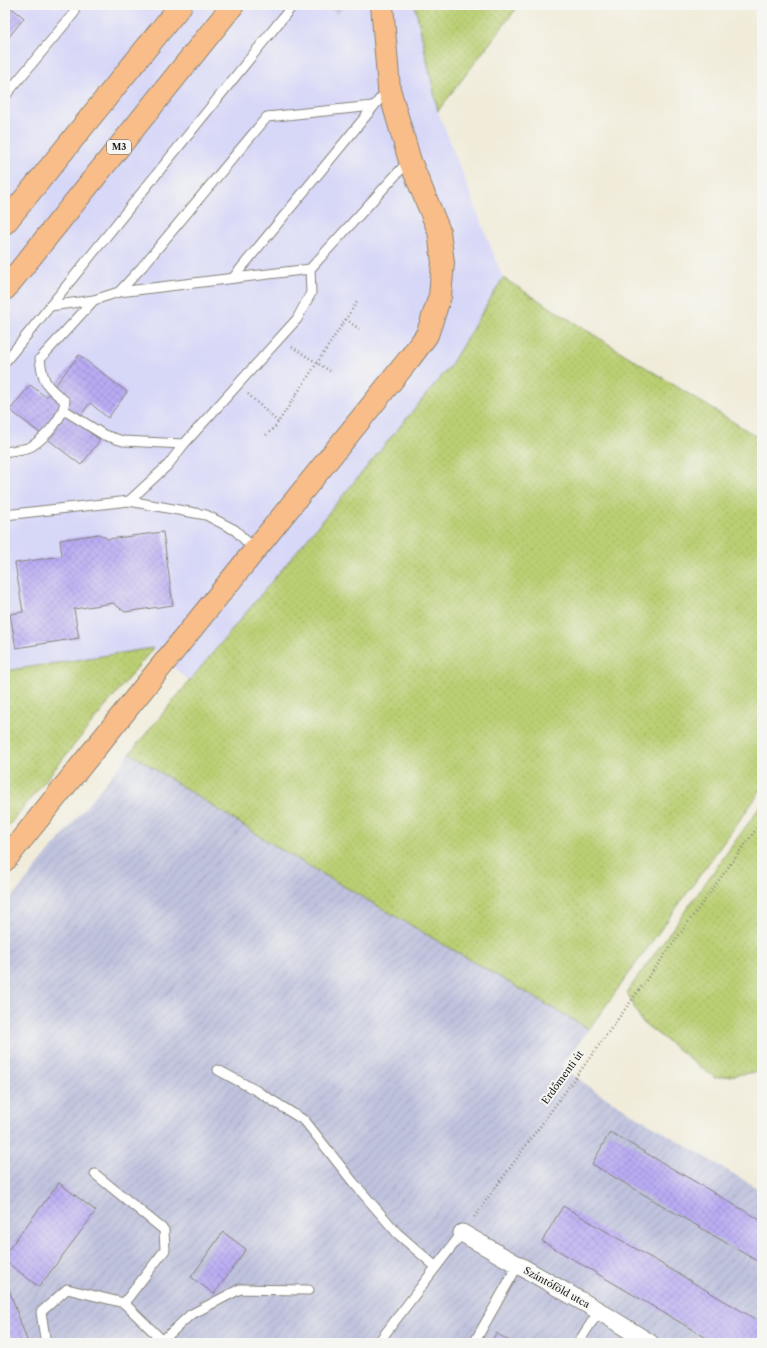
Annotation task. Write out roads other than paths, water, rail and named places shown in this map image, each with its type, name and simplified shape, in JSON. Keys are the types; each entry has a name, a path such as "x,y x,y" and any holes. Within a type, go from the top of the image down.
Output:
{"highway":[{"path":"5,223 182,5"},
{"name":"M3","path":"5,289 233,5"},
{"path":"5,860 410,358 426,335 440,296 443,263 439,231 410,161 389,89 382,5"}],"street":[{"name":"Szántóföld utca","path":"462,1233 599,1310 650,1343"}],"lane":[{"path":"5,96 74,12 74,5"},
{"path":"5,362 293,5"},
{"path":"233,278 338,152 373,106 389,89"},
{"path":"119,292 142,267 267,117 373,106"},
{"path":"50,306 94,300 119,292 310,270 410,161"},
{"path":"129,501 168,465 184,444 297,319 311,293 310,270"},
{"path":"5,452 32,446 52,427 64,410 66,401 52,391 43,378 40,359 94,300"},
{"path":"64,410 104,435 122,441 184,444"},
{"path":"5,515 129,501 206,515 235,530 255,550"},
{"path":"218,1070 257,1091 305,1122 353,1182 397,1233 436,1267"},
{"path":"95,1174 164,1230 165,1250 124,1303"},
{"path":"378,1343 462,1233"},
{"path":"474,1343 518,1265"},
{"path":"45,1338 41,1312 67,1289 124,1303 162,1342 190,1315 240,1289 309,1290"},
{"path":"578,1343 599,1310"}]}
